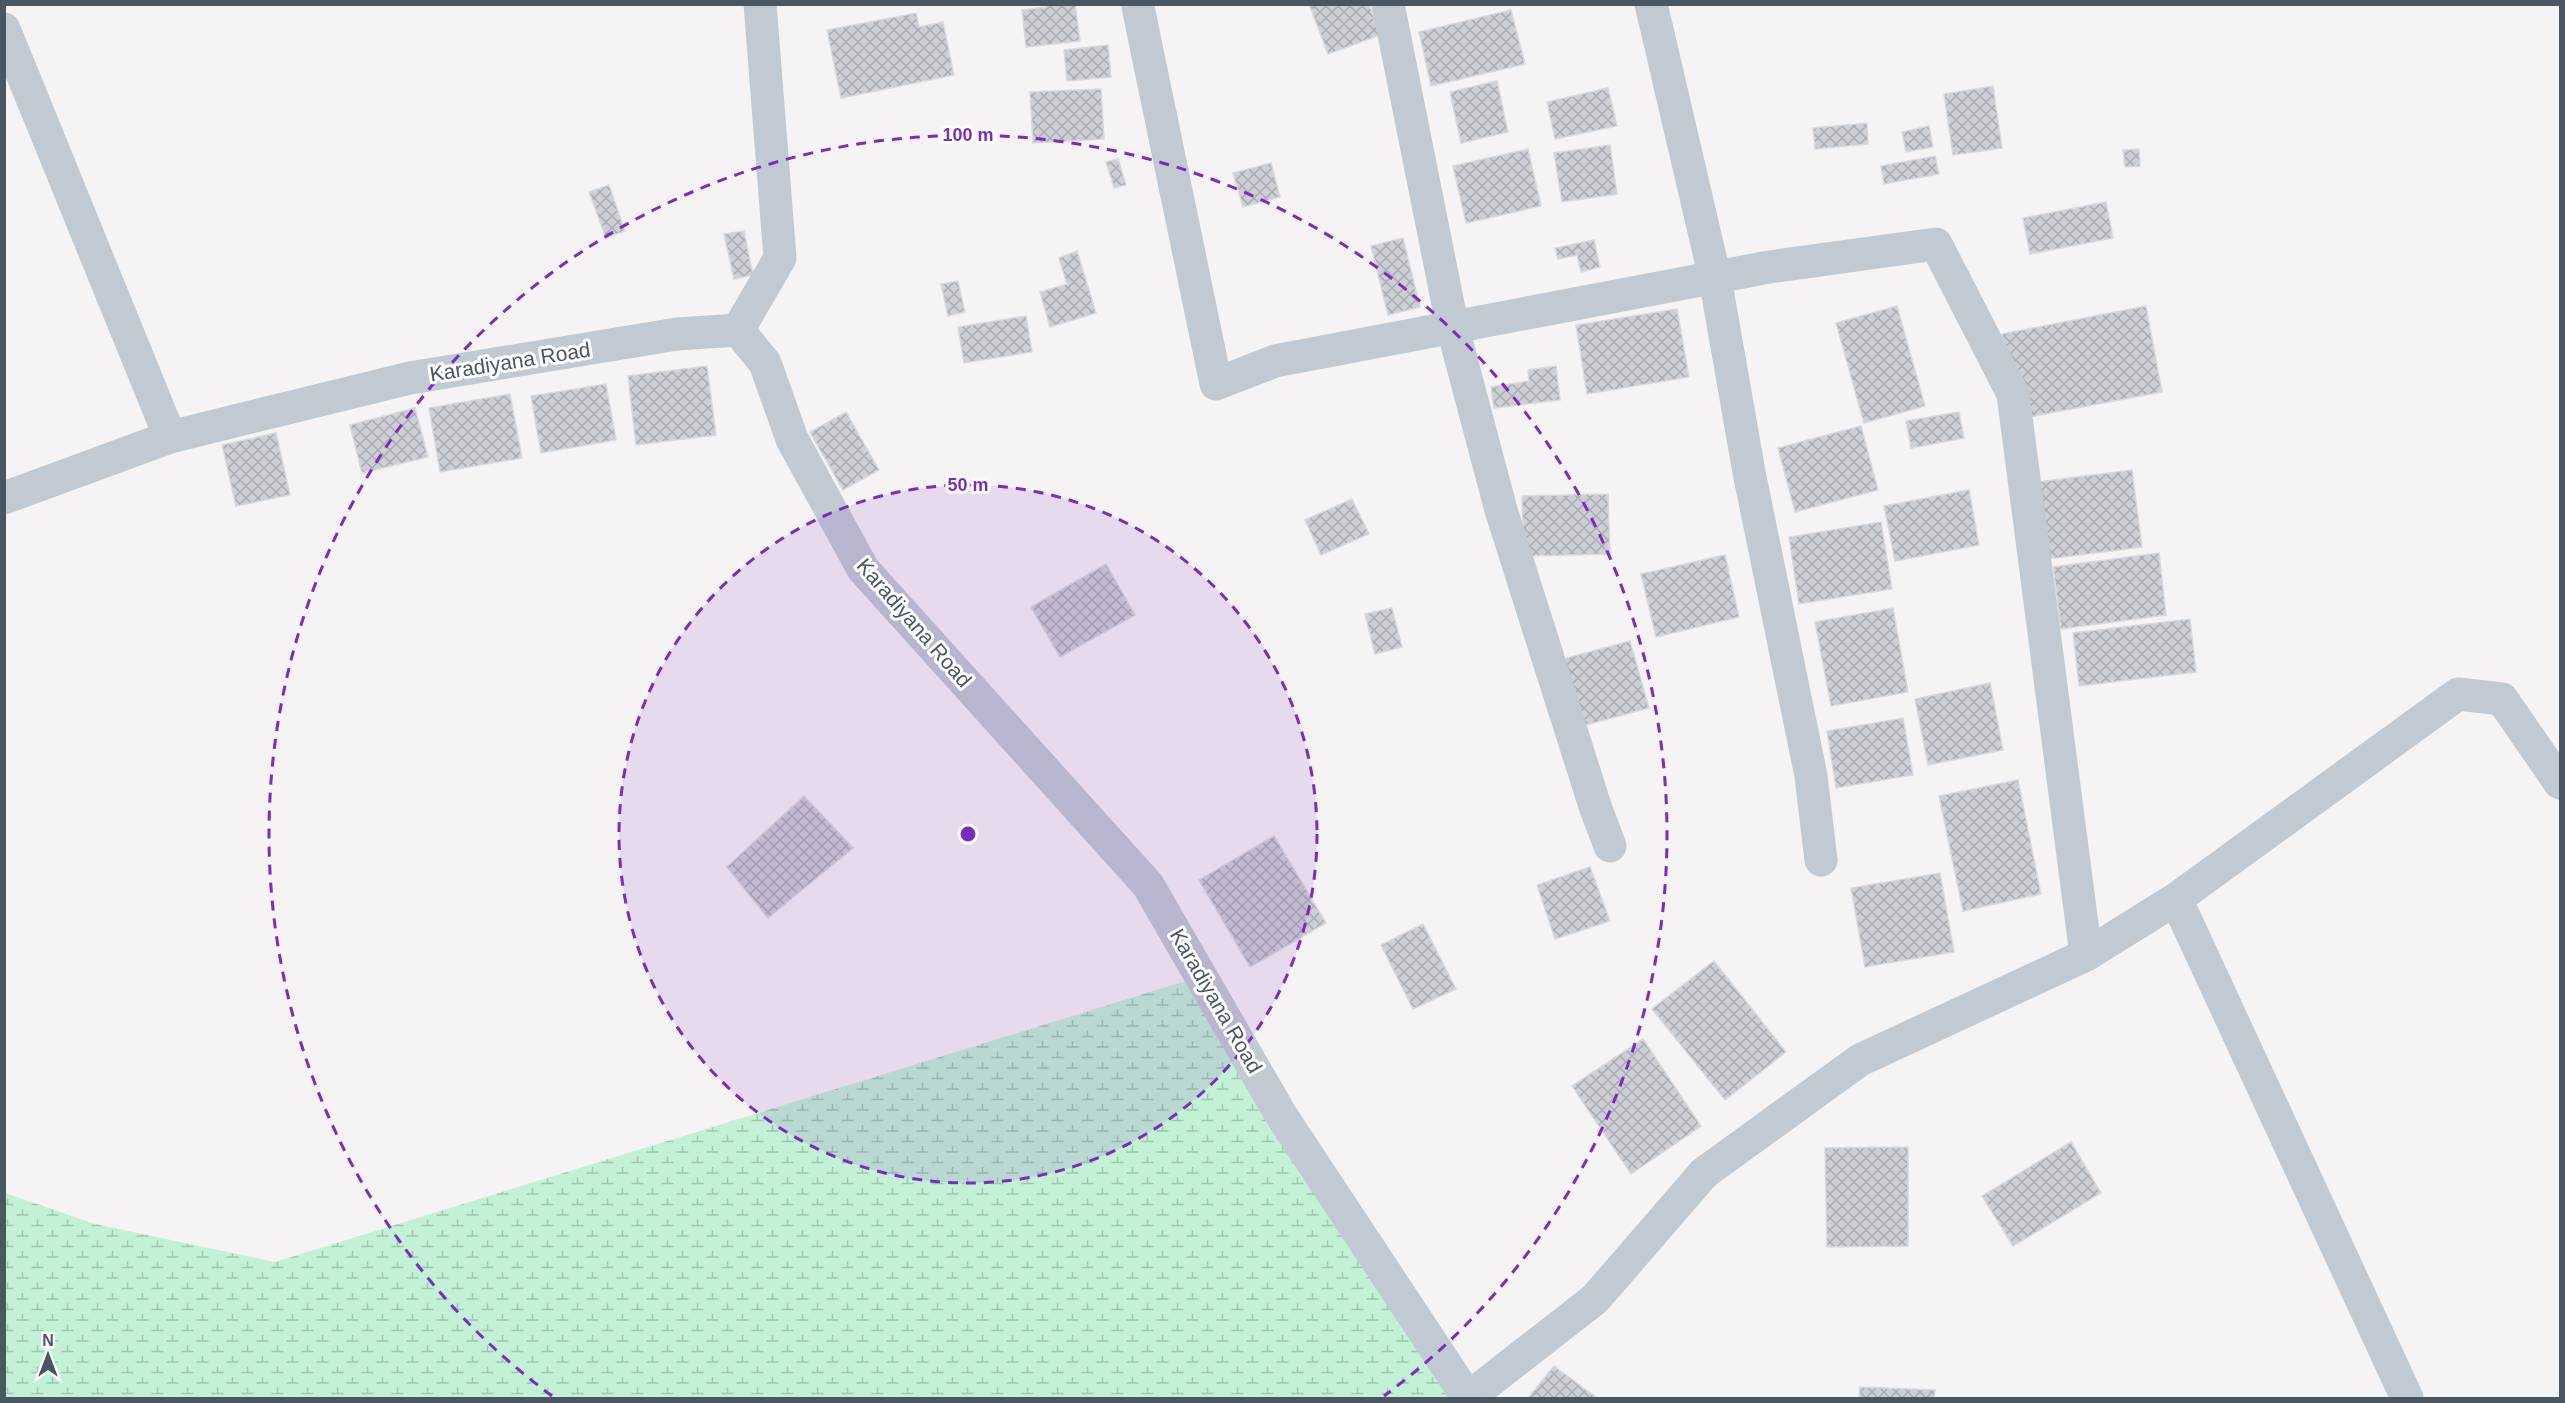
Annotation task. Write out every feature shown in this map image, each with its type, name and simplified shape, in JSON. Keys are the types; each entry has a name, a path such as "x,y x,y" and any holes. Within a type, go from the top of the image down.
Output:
{"street":[{"path":"738,330 780,258 760,4"},
{"path":"1388,4 1453,329 1501,510 1596,809 1610,846"},
{"path":"1651,4 1714,278 1751,483 1811,776 1821,860"},
{"path":"1138,7 1216,384 1275,361 1453,329 1769,267 1936,244 2013,394 2041,626 2086,955"},
{"path":"4,29 170,437"},
{"name":"Karadiyana Road","path":"4,498 170,437 410,378 677,334 738,330 765,363 792,439 863,569 1148,885 1281,1115 1468,1398"},
{"path":"1468,1398 1595,1299 1704,1173 1860,1060 2086,955 2176,899 2458,694 2502,699 2560,783"},
{"path":"2176,899 2407,1398"}],"green space":[{"path":"1202,976 1468,1398 5,1398 5,1193 95,1224 275,1262"}],"building":[{"path":"1045,4 1075,4 1080,41 1026,47 1022,10 1046,7"},
{"path":"1309,4 1369,4 1380,35 1328,54"},
{"path":"1511,10 1525,64 1431,86 1419,32"},
{"path":"916,13 919,27 943,22 954,75 841,98 827,30"},
{"path":"1108,45 1111,77 1067,81 1064,50"},
{"path":"1497,81 1508,132 1461,143 1450,92"},
{"path":"1993,86 2002,148 1953,155 1944,94"},
{"path":"1608,88 1617,126 1555,139 1547,102"},
{"path":"1101,89 1104,139 1033,143 1030,92"},
{"path":"1867,123 1868,144 1815,149 1813,128"},
{"path":"1929,126 1933,147 1906,152 1902,132"},
{"path":"1610,145 1617,194 1562,202 1554,153"},
{"path":"1528,149 1541,206 1466,223 1453,166"},
{"path":"2139,149 2140,166 2125,167 2123,150"},
{"path":"1935,156 1939,174 1884,184 1881,166"},
{"path":"1118,159 1126,185 1114,188 1106,162"},
{"path":"1271,163 1280,197 1243,207 1233,173"},
{"path":"609,185 625,231 606,238 589,192"},
{"path":"2106,202 2113,238 2030,254 2023,218"},
{"path":"744,231 753,275 734,279 724,234"},
{"path":"1403,238 1420,307 1388,315 1371,246"},
{"path":"1594,240 1600,267 1581,272 1577,255 1558,259 1555,248"},
{"path":"1077,251 1096,313 1050,327 1040,292 1067,284 1059,258"},
{"path":"958,281 965,312 948,316 941,284"},
{"path":"1897,306 1925,406 1864,423 1836,323"},
{"path":"2146,306 2162,392 2018,419 2002,334"},
{"path":"1677,309 1689,377 1587,394 1576,325"},
{"path":"1026,316 1032,352 964,363 958,327"},
{"path":"707,366 716,435 636,445 628,376"},
{"path":"1556,366 1560,400 1494,408 1491,387 1529,381 1528,370"},
{"path":"606,384 616,440 541,453 531,396"},
{"path":"510,394 522,458 440,472 429,408"},
{"path":"415,408 428,457 362,473 350,425"},
{"path":"846,412 879,470 843,490 810,432"},
{"path":"1959,412 1964,438 1911,448 1906,421"},
{"path":"1861,426 1878,490 1795,512 1778,448"},
{"path":"276,433 290,495 236,506 222,445"},
{"path":"2132,470 2142,547 2048,559 2038,482"},
{"path":"1969,490 1979,545 1895,561 1884,506"},
{"path":"1608,494 1610,554 1524,556 1522,496"},
{"path":"1352,499 1369,534 1321,555 1305,520"},
{"path":"1881,522 1892,589 1799,604 1789,537"},
{"path":"2159,553 2166,615 2061,629 2053,567"},
{"path":"1725,555 1739,617 1656,637 1641,574"},
{"path":"1106,564 1135,615 1060,657 1031,607"},
{"path":"1392,608 1402,647 1375,654 1365,614"},
{"path":"1893,608 1908,692 1831,706 1815,622"},
{"path":"2190,619 2196,672 2079,686 2073,633"},
{"path":"1630,641 1649,708 1582,726 1563,659"},
{"path":"1990,683 2003,750 1928,765 1915,699"},
{"path":"1903,718 1913,775 1836,788 1827,731"},
{"path":"2018,780 2041,894 1963,911 1939,796"},
{"path":"804,796 853,848 768,918 727,867"},
{"path":"1274,836 1326,923 1250,967 1199,880"},
{"path":"1590,867 1610,921 1555,939 1537,885"},
{"path":"1940,873 1954,952 1865,967 1851,888"},
{"path":"1423,924 1456,989 1413,1009 1381,945"},
{"path":"1714,961 1786,1052 1725,1100 1652,1009"},
{"path":"1643,1039 1701,1126 1631,1174 1572,1086"},
{"path":"2071,1142 2101,1193 2013,1246 1982,1196"},
{"path":"1908,1147 1908,1246 1827,1247 1825,1148"},
{"path":"1554,1366 1597,1398 1528,1398"},
{"path":"1860,1387 1935,1390 1934,1398 1859,1398"}]}
